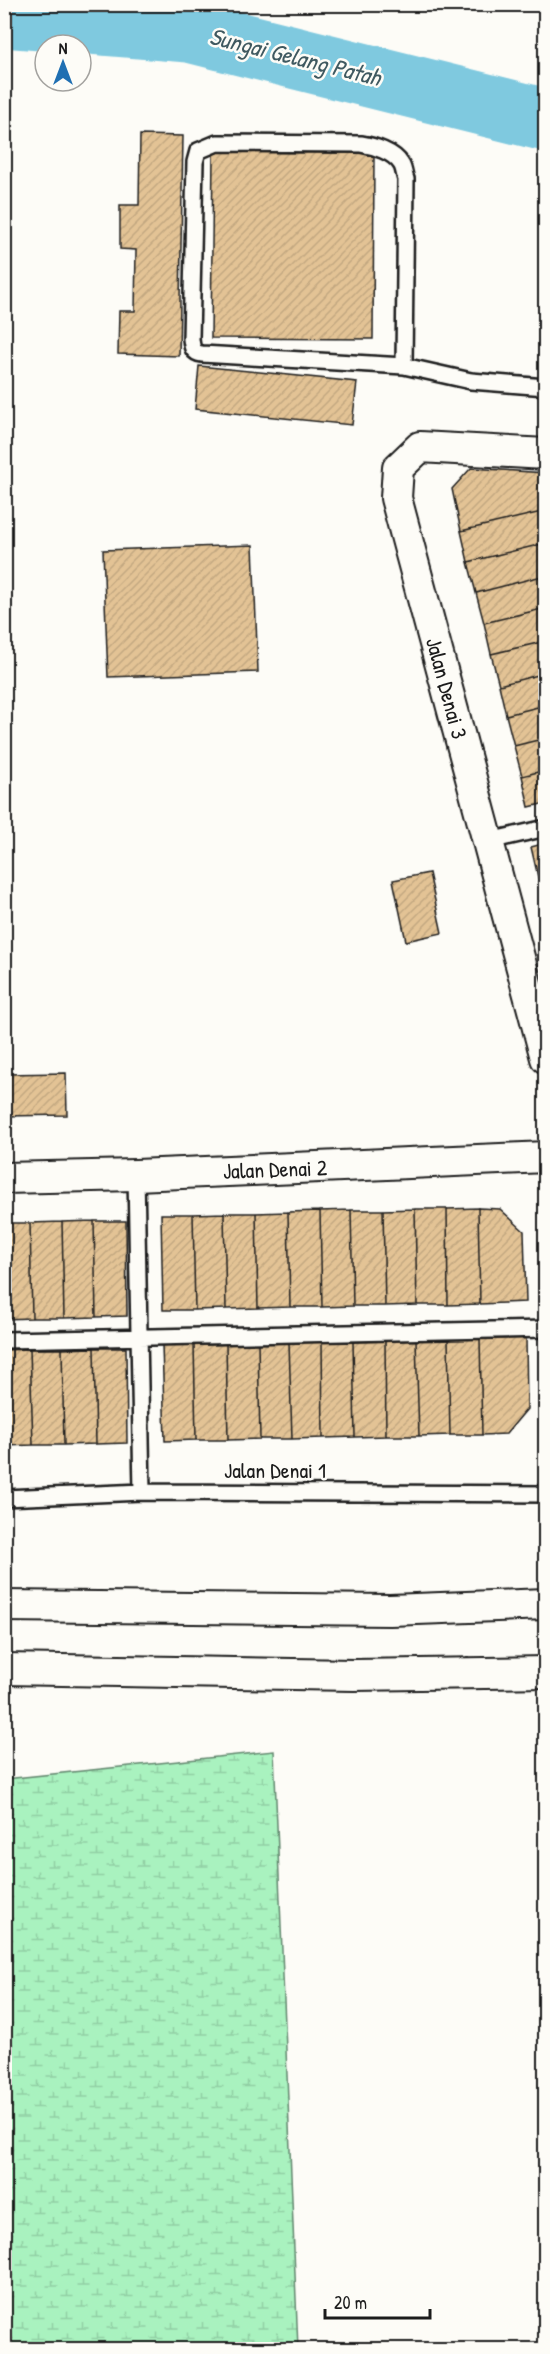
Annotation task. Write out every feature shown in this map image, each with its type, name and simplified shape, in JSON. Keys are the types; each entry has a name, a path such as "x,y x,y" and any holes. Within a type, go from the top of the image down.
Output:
{"street":[{"name":"Jalan Denai 3","path":"546,454 420,447 398,468 396,498 546,1058"},
{"name":"Jalan Denai 2","path":"4,1178 136,1175 546,1157"},
{"path":"4,1606 390,1610 537,1604 546,1580"},
{"path":"4,1669 354,1675 546,1672"}],"lane":[{"path":"404,366 406,179 401,163 375,146 361,144 217,143 198,150 195,162 190,339 196,353 404,366 471,381 546,387"},
{"path":"489,841 546,828"},
{"path":"136,1175 142,1492"},
{"path":"4,1340 546,1329"},
{"name":"Jalan Denai 1","path":"4,1498 142,1492 546,1494"}],"green space":[{"path":"274,1751 298,2349 5,2349 5,1779"}],"building":[{"path":"140,135 183,136 179,356 118,354 119,311 135,311 136,250 120,249 120,205 139,205"},
{"path":"213,152 374,153 373,339 211,338"},
{"path":"199,366 357,382 352,425 195,409"},
{"path":"471,468 546,473 546,511 461,531 452,489"},
{"path":"546,511 546,543 468,562 461,531"},
{"path":"546,543 546,575 476,593 468,562"},
{"path":"253,545 258,672 108,677 103,550"},
{"path":"546,575 546,608 484,623 476,593"},
{"path":"546,608 546,641 491,654 484,623"},
{"path":"546,641 546,673 499,685 491,654"},
{"path":"546,673 546,705 506,715 499,685"},
{"path":"546,705 546,738 514,746 506,715"},
{"path":"546,738 546,770 522,776 514,746"},
{"path":"546,770 546,803 529,807 522,776"},
{"path":"546,843 546,875 538,877 531,847"},
{"path":"429,873 442,933 406,941 393,880"},
{"path":"546,875 546,905 538,877"},
{"path":"66,1073 67,1115 4,1116 4,1074"},
{"path":"478,1208 500,1209 524,1231 526,1302 480,1304"},
{"path":"478,1208 480,1304 448,1305 447,1209"},
{"path":"415,1209 447,1209 448,1305 417,1305"},
{"path":"415,1209 417,1305 385,1306 383,1210"},
{"path":"351,1210 383,1210 385,1306 353,1306"},
{"path":"351,1210 353,1306 322,1307 320,1211"},
{"path":"320,1211 322,1307 290,1307 288,1212"},
{"path":"288,1212 290,1307 258,1308 256,1213"},
{"path":"224,1213 256,1213 258,1308 226,1309"},
{"path":"224,1213 226,1309 195,1310 193,1214"},
{"path":"161,1214 193,1214 195,1310 163,1310"},
{"path":"94,1221 126,1221 127,1316 96,1317"},
{"path":"94,1221 96,1317 64,1318 62,1222"},
{"path":"62,1222 64,1318 32,1318 30,1223"},
{"path":"4,1223 30,1223 32,1318 4,1319"},
{"path":"526,1338 527,1409 506,1434 482,1435 480,1339"},
{"path":"448,1339 480,1339 482,1435 450,1435"},
{"path":"448,1339 450,1435 419,1436 416,1340"},
{"path":"416,1340 419,1436 386,1436 385,1341"},
{"path":"385,1341 386,1436 355,1437 353,1342"},
{"path":"322,1342 353,1342 355,1437 323,1438"},
{"path":"322,1342 323,1438 292,1439 289,1343"},
{"path":"258,1343 289,1343 292,1439 260,1439"},
{"path":"258,1343 260,1439 228,1440 226,1344"},
{"path":"226,1344 228,1440 196,1440 194,1345"},
{"path":"162,1345 194,1345 196,1440 165,1441"},
{"path":"94,1348 126,1348 127,1443 96,1444"},
{"path":"94,1348 96,1444 64,1445 62,1349"},
{"path":"30,1349 62,1349 64,1445 33,1445"},
{"path":"30,1349 33,1445 4,1446 4,1350"}],"waterway":[{"name":"Sungai Gelang Patah","path":"4,16 189,31 546,120"}]}
